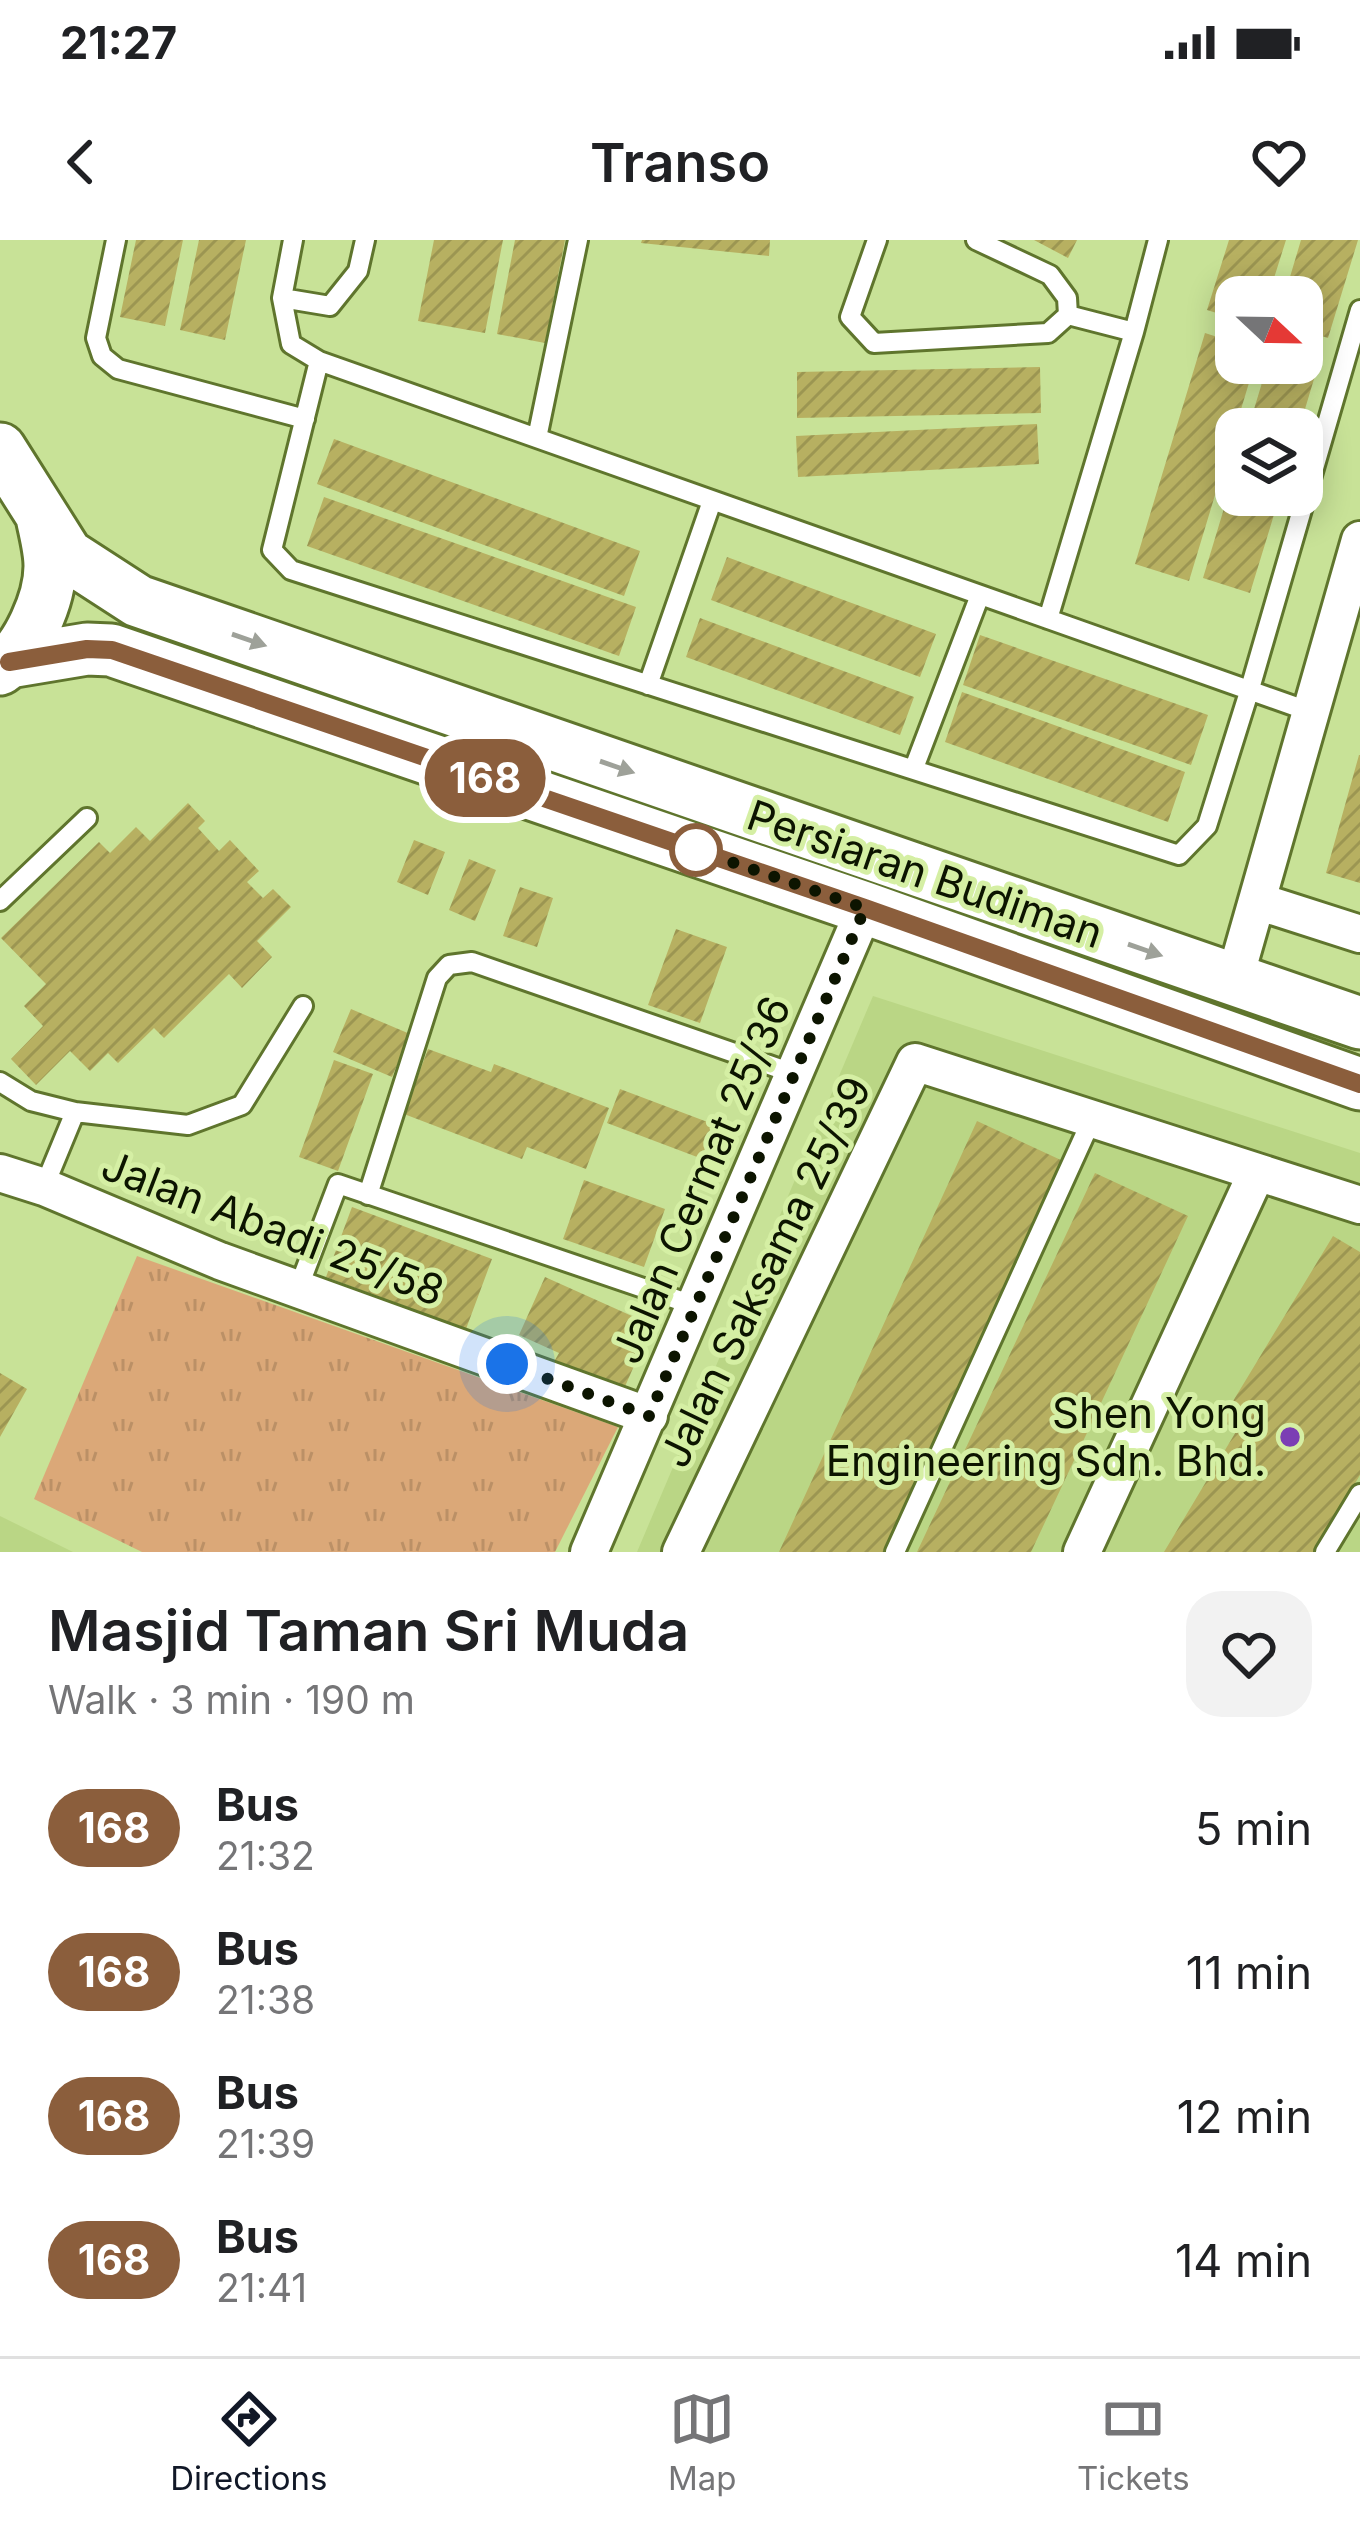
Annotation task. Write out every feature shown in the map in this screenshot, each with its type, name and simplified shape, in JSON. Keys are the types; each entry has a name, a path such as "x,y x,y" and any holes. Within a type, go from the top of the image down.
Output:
{"main road":[{"name":"Persiaran Budiman","path":"4,460 67,554 138,601 1360,1023"},
{"path":"5,666 39,619 50,568 42,516"},
{"name":"Persiaran Budiman","path":"5,666 87,649 112,650 865,908 1360,1084"}],"street":[{"path":"1234,981 1311,712 1355,579 1360,540"},
{"path":"1257,901 1360,934"},
{"name":"Jalan Cermat 25/36","path":"589,1552 865,908"},
{"name":"Jalan Saksama 25/39","path":"681,1552 916,1062 1360,1205"},
{"path":"1082,1552 1257,1172"},
{"name":"Jalan Abadi 25/58","path":"0,1173 220,1261 649,1416"}],"lane":[{"path":"116,240 96,338 102,356 118,369 305,419"},
{"path":"293,240 282,298 291,344 319,362 1311,712"},
{"path":"282,298 330,306 358,271 364,240"},
{"path":"537,439 578,240"},
{"path":"877,240 850,317 874,343 1048,333 1068,315"},
{"path":"976,240 1050,275 1067,298 1068,315"},
{"path":"1048,619 1158,240"},
{"path":"319,362 272,550 291,570 1179,855 1207,826 1360,310"},
{"path":"1068,315 1134,332"},
{"path":"648,685 712,501"},
{"path":"914,768 980,595"},
{"path":"0,901 87,818"},
{"path":"368,1195 437,978 449,965 472,962 795,1074"},
{"path":"0,1082 31,1101 75,1112 188,1125 242,1105 303,1006"},
{"path":"44,1187 75,1112"},
{"path":"895,1552 1092,1119"},
{"path":"298,1289 338,1184 696,1306"},
{"path":"1325,1552 1360,1494"}],"shaded area":[{"path":"873,996 1360,1153 1360,1552 637,1552"},
{"path":"0,1516 73,1552 0,1552"}],"green space":[{"path":"137,1256 618,1427 555,1552 142,1552 34,1499"}],"building":[{"path":"136,240 183,240 165,326 120,317"},
{"path":"199,240 246,240 225,340 180,330"},
{"path":"434,240 503,240 485,333 418,321"},
{"path":"515,240 565,240 545,343 497,334"},
{"path":"770,240 769,256 641,243"},
{"path":"1034,240 1077,240 1068,258"},
{"path":"1229,240 1286,240 1275,276 1218,276"},
{"path":"1301,240 1358,240 1328,338 1323,336 1323,276 1290,276"},
{"path":"1215,285 1215,312 1207,310"},
{"path":"1205,333 1215,336 1215,384 1249,384 1241,408 1215,408 1215,495 1189,581 1135,564"},
{"path":"1040,367 1041,413 797,418 797,372"},
{"path":"1262,384 1312,384 1305,408 1254,408"},
{"path":"1037,424 1039,464 798,477 796,436"},
{"path":"334,439 640,551 624,596 317,484"},
{"path":"324,497 636,607 619,656 307,546"},
{"path":"1222,516 1274,516 1250,593 1203,578"},
{"path":"727,557 936,634 920,677 711,600"},
{"path":"700,618 914,697 900,735 686,657"},
{"path":"980,635 1208,715 1191,765 963,685"},
{"path":"962,692 1185,772 1168,822 945,742"},
{"path":"1360,755 1360,883 1326,873"},
{"path":"188,803 205,821 198,828 219,851 230,840 259,871 247,882 263,898 273,889 291,907 257,941 272,957 242,988 229,974 164,1038 154,1028 118,1063 108,1053 90,1071 70,1051 36,1085 11,1059 43,1026 24,1006 46,984 1,938 99,842 110,853 136,827 150,841"},
{"path":"414,840 445,852 428,895 397,882"},
{"path":"469,859 496,870 475,921 449,910"},
{"path":"520,887 553,898 537,947 503,936"},
{"path":"676,929 727,947 700,1023 648,1005"},
{"path":"351,1009 410,1034 392,1077 333,1052"},
{"path":"428,1049 491,1072 494,1064 609,1108 586,1169 527,1147 522,1159 404,1114"},
{"path":"334,1060 373,1074 338,1171 299,1157"},
{"path":"620,1089 734,1132 721,1166 607,1123"},
{"path":"977,1121 1063,1161 883,1552 779,1552"},
{"path":"1095,1173 1188,1216 1109,1386 1031,1552 917,1552"},
{"path":"584,1180 665,1209 644,1267 563,1239"},
{"path":"352,1207 492,1259 466,1329 326,1277"},
{"path":"1333,1236 1360,1252 1360,1475 1314,1552 1164,1552 1237,1430 1221,1421"},
{"path":"545,1277 652,1325 623,1391 555,1360 559,1353 519,1335"},
{"path":"0,1373 27,1389 0,1437"}],"bus line":[{"name":"168","path":"9,662 87,649 112,650 865,908 1360,1084"}],"place":[{"name":"Shen Yong Engineering Sdn. Bhd.","path":"1290,1437"}],"route":[{"path":"507,1364 649,1416 865,908 696,850"}]}
